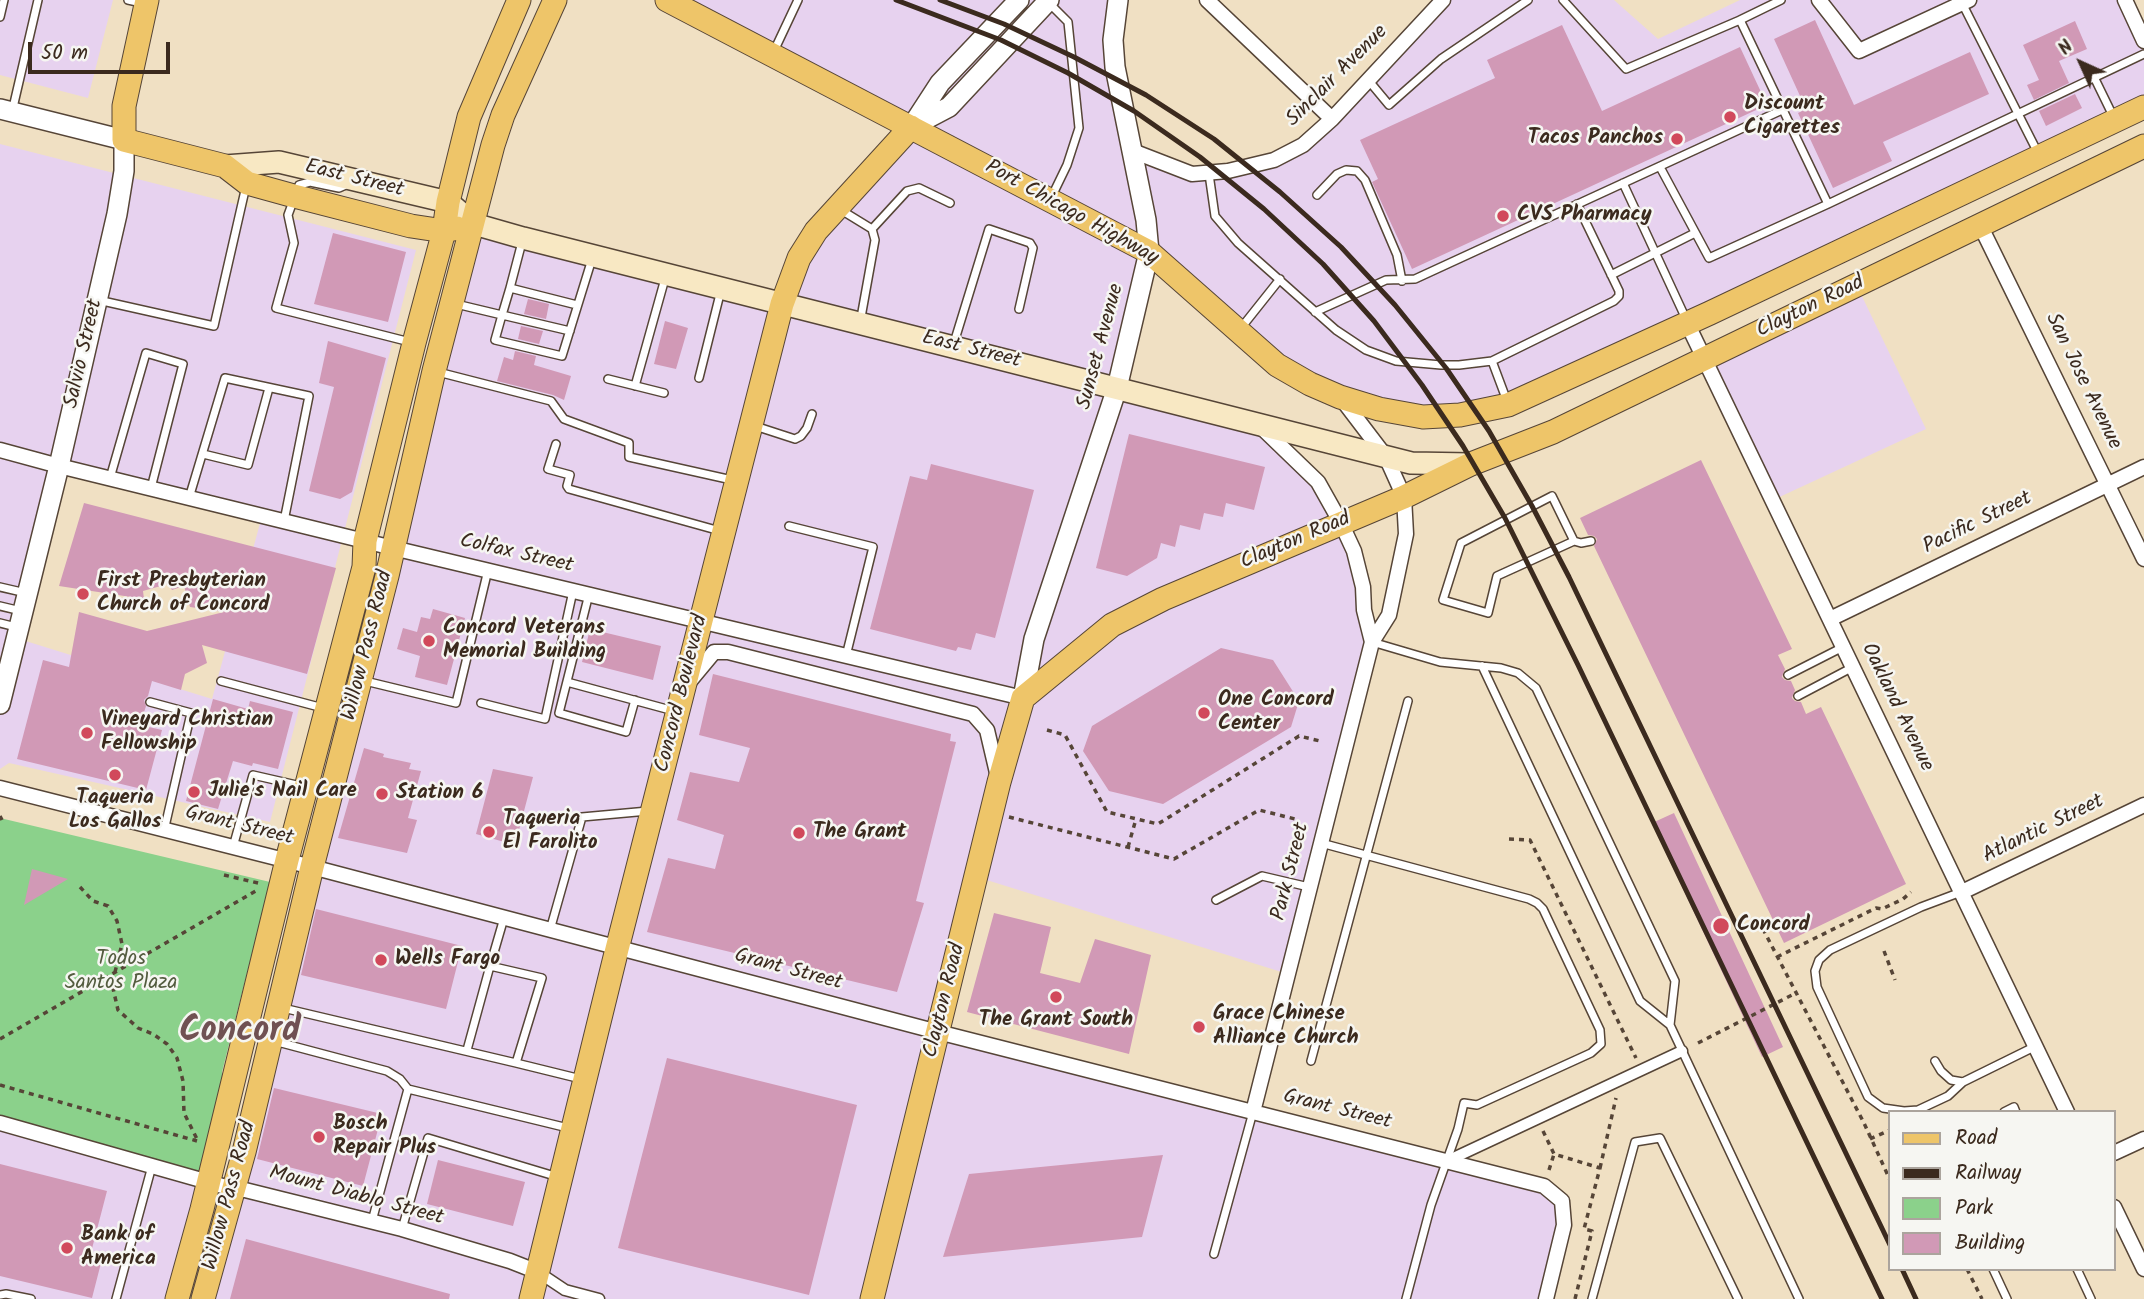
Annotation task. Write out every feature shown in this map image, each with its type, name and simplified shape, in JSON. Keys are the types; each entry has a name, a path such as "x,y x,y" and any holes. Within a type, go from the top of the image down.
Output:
{"main road":[{"name":"Willow Pass Road","path":"177,1299 364,567 365,541 444,232 448,202 469,117 519,0"},
{"name":"Willow Pass Road","path":"203,1299 244,1152 312,867 387,576 433,371 503,115 555,0"},
{"name":"Port Chicago Highway","path":"667,0 1149,252 1277,365 1310,384 1379,409 1423,417 1461,415 1508,405"},
{"name":"Salvio Street","path":"124,140 124,106 140,1"},
{"name":"Clayton Road","path":"1508,405 2144,107"},
{"name":"Concord Boulevard","path":"531,1299 617,949 782,304 799,258 816,231 911,127"},
{"name":"East Street","path":"124,140 225,166 279,162 448,202 474,224 523,238 1411,463 1471,464"},
{"name":"Clayton Road","path":"872,1299 999,782 1023,698 1112,625 1163,598 1404,497 1471,464 1553,432 2144,146"},
{"name":"East Street","path":"225,166 247,183 411,226 444,232 474,224"}],"street":[{"name":"Concord Boulevard","path":"911,127 940,83 1019,0"},
{"name":"Sunset Avenue","path":"1023,698 1034,639 1117,388 1149,252 1146,220 1115,67 1112,40 1118,0"},
{"path":"1207,0 1332,119"},
{"name":"Sinclair Avenue","path":"1130,150 1192,174 1209,174 1274,160 1303,145 1332,119 1443,0"},
{"path":"1819,0 1859,51 1966,2"},
{"path":"2125,0 2144,41"},
{"name":"Concord Boulevard","path":"911,127 950,107 1048,1"},
{"name":"East Street","path":"6,110 124,140"},
{"name":"Salvio Street","path":"0,704 17,614 59,466 117,214 124,171 124,140"},
{"name":"San Jose Avenue","path":"1980,225 2144,559"},
{"name":"Oakland Avenue","path":"1687,323 2066,1110"},
{"name":"Park Street","path":"1253,1112 1372,642 1389,615 1406,534 1404,497 1386,457 1340,397"},
{"name":"Park Street","path":"1258,424 1318,482 1341,523 1354,551 1372,642"},
{"name":"Colfax Street","path":"0,450 393,548 1023,698"},
{"name":"Pacific Street","path":"1830,619 2144,467"},
{"path":"685,687 714,652 728,652 973,714 987,730 999,782"},
{"name":"Grant Street","path":"0,788 287,860 938,1032 1544,1186 1562,1200 1564,1225 1546,1299"},
{"name":"Atlantic Street","path":"1962,892 2144,805"},
{"path":"1447,1161 1682,1051"},
{"name":"Mount Diablo Street","path":"0,1122 233,1189 402,1229 538,1272"},
{"path":"2116,1152 2144,1139"},
{"path":"2116,1211 2144,1269"},
{"path":"538,1272 565,1290 598,1299"}],"lane":[{"path":"0,16 4,0"},
{"path":"6,110 38,0"},
{"path":"772,55 798,0"},
{"path":"1368,80 1389,105 1441,59 1528,0"},
{"path":"1563,0 1626,69 1781,0"},
{"path":"1048,1 1068,22 1079,128 1067,165 1050,200"},
{"path":"1966,2 2039,157"},
{"path":"1740,20 1828,204"},
{"path":"1660,167 1709,258 2144,54"},
{"path":"2094,77 2115,121"},
{"path":"1315,312 1386,280 1415,279 1782,110"},
{"path":"1317,195 1337,174 1346,170 1357,171 1365,180 1397,255 1402,281"},
{"path":"1209,174 1215,216 1238,243 1336,330 1366,350 1396,361 1459,365 1492,361 1614,301 1619,296 1619,291 1577,204"},
{"path":"354,181 339,188 310,182 299,185 288,215 294,243 276,308 414,343"},
{"path":"98,299 214,326 247,183"},
{"path":"1623,183 1687,323"},
{"path":"872,229 907,191 919,188 950,203"},
{"path":"837,207 872,229 875,240 860,323"},
{"path":"953,347 989,229 1030,243 1034,248 1019,309"},
{"path":"1611,275 1695,233"},
{"path":"523,238 495,340 562,356 593,255"},
{"path":"635,386 667,273"},
{"path":"1238,331 1280,279"},
{"path":"510,288 578,305"},
{"path":"699,378 722,288"},
{"path":"452,303 570,331"},
{"path":"110,479 146,353 183,363 151,488"},
{"path":"1492,361 1508,405"},
{"path":"433,371 551,401 564,419 629,443 629,457 737,481"},
{"path":"189,498 225,378 309,396 284,521"},
{"path":"608,379 664,393"},
{"path":"203,454 248,465 269,388"},
{"path":"751,424 795,439 807,428 812,414"},
{"path":"556,444 548,469 570,475 567,486 569,489 724,533"},
{"path":"1574,541 1552,496 1461,542 1443,600 1488,613 1497,576 1574,541 1591,541"},
{"path":"789,526 873,547 846,656"},
{"path":"360,680 456,703 488,570"},
{"path":"0,587 17,614"},
{"path":"481,703 545,719 573,591"},
{"path":"589,594 559,713 626,732 635,700"},
{"path":"0,606 17,614"},
{"path":"1372,642 1440,662 1501,668 1518,673 1536,688 1675,981 1670,1025"},
{"path":"1788,675 1843,647"},
{"path":"1482,666 1640,1001 1670,1025 1799,1299"},
{"path":"1798,695 1853,667"},
{"path":"221,681 327,709"},
{"path":"567,682 679,712"},
{"path":"1311,1061 1408,701"},
{"path":"150,702 191,713 164,831"},
{"path":"233,848 253,775 306,787"},
{"path":"550,930 582,817 653,810"},
{"path":"1321,843 1537,903 1543,909 1601,1030 1601,1044 1591,1053 1477,1105 1464,1103 1458,1129 1431,1205 1406,1299"},
{"path":"1216,900 1262,876 1310,887"},
{"path":"1897,1110 1883,1108 1868,1097 1817,987 1815,971 1819,960 1829,950 1921,907 1962,892"},
{"path":"467,1050 504,918"},
{"path":"490,966 542,978 516,1063"},
{"path":"279,1007 585,1080"},
{"path":"271,1040 387,1071 400,1079 408,1089 572,1129"},
{"path":"1918,1110 1948,1096 1963,1082 2034,1047"},
{"path":"1935,1061 1951,1080 1963,1082"},
{"path":"372,1222 408,1089"},
{"path":"1214,1254 1253,1112"},
{"path":"402,1229 428,1138 561,1178"},
{"path":"1592,1299 1635,1142 1660,1138 1738,1299"},
{"path":"116,1299 152,1166"},
{"path":"1994,1271 2007,1299"},
{"path":"2078,1271 2091,1299"},
{"path":"0,1295 6,1293 31,1299"}],"path":[{"path":"1047,730 1065,735 1107,812 1158,824 1299,736 1320,741"},
{"path":"992,813 1174,859 1259,810 1298,820"},
{"path":"1128,847 1136,818"},
{"path":"1509,839 1530,840 1641,1070"},
{"path":"0,1039 266,885"},
{"path":"0,1085 198,1141 184,1112 183,1081 177,1058 167,1044 138,1028 118,1010 113,984 121,944 117,922 108,906 93,901 80,887"},
{"path":"1777,957 1876,908 1882,909 1903,899 1911,892"},
{"path":"1775,925 1764,931 1888,1176"},
{"path":"1884,951 1895,979"},
{"path":"1698,1043 1796,993"},
{"path":"1600,1168 1620,1079"},
{"path":"1870,1139 1888,1131"},
{"path":"1549,1170 1554,1154"},
{"path":"1968,1271 1982,1299"}],"shaded area":[{"path":"0,0 113,0 88,98 0,75"},
{"path":"667,0 1119,0 1130,150 1209,174 1303,145 1443,0 1614,0 1658,39 1740,0 2125,0 2144,41 2144,107 1461,415 1310,384 1150,253 1118,388 1258,424 1318,482 1341,523 1372,642 1288,974 977,877 938,1032 1544,1186 1562,1201 1546,1299 203,1299 474,224 782,304 799,258 911,127"},
{"path":"0,144 416,250 270,822 9,763 0,769","holes":["59,467 262,516 212,699 16,638"]},
{"path":"1857,286 1926,429 1773,500 1705,360"},
{"path":"0,1123 208,1182 177,1299 0,1299"}],"green space":[{"name":"Todos Santos Plaza","path":"0,818 270,882 222,1072 228,1102 208,1182 0,1123"}],"building":[{"path":"1815,20 1854,105 1970,52 1989,94 1883,142 1892,161 1833,188 1798,113 1806,109 1774,39"},
{"path":"2075,21 2087,49 2059,61 2069,83 2034,100 2027,85 2039,80 2023,45"},
{"path":"1562,25 1602,111 1740,47 1767,105 1412,269 1372,182 1378,179 1360,140 1495,78 1487,60"},
{"path":"2075,94 2082,108 2046,126 2039,111"},
{"path":"333,233 406,252 388,322 314,304"},
{"path":"528,299 549,304 546,319 524,314"},
{"path":"665,321 688,328 676,369 654,364"},
{"path":"521,326 543,331 539,344 518,339"},
{"path":"328,341 386,358 352,492 340,499 309,491 334,387 319,383"},
{"path":"515,351 536,356 534,365 571,376 564,400 497,381 504,357 513,360"},
{"path":"1129,434 1265,467 1254,510 1226,503 1223,517 1204,513 1200,530 1180,525 1175,547 1161,543 1157,558 1127,576 1096,568"},
{"path":"1701,460 1792,649 1778,655 1785,669 1782,677 1791,681 1795,690 1792,698 1801,702 1806,714 1821,707 1906,884 1784,943 1594,546 1597,539 1588,535 1580,518"},
{"path":"931,464 1034,490 995,638 976,633 971,650 958,647 956,651 870,629 910,476 927,480"},
{"path":"84,503 336,568 307,674 202,645 207,663 185,674 181,690 152,681 148,696 144,700 146,706 140,725 162,730 146,790 17,759 43,660 69,667 79,612 147,631 224,612 190,607 184,586 172,590 168,584 143,591 144,599 59,586"},
{"name":"Concord Veterans Memorial Building","path":"433,609 465,618 447,685 415,677 420,656 397,649 403,628 417,632 421,617 430,619"},
{"path":"590,629 661,646 653,680 582,662"},
{"name":"One Concord Center","path":"1221,648 1273,660 1299,701 1291,727 1163,804 1109,791 1083,751 1092,726"},
{"name":"The Grant","path":"713,674 951,734 950,741 956,742 916,901 924,903 897,992 647,932 668,858 715,869 724,835 677,820 690,772 739,782 750,748 699,735"},
{"path":"213,699 248,709 250,701 293,712 278,769 233,761 218,809 186,801"},
{"name":"Station 6","path":"364,748 384,754 383,757 411,763 409,769 421,771 408,818 417,820 407,853 338,838"},
{"path":"493,769 533,777 515,845 476,834"},
{"path":"1674,813 1783,1047 1762,1057 1652,823"},
{"path":"32,869 68,879 24,905"},
{"name":"Wells Fargo","path":"316,909 462,946 446,1009 301,975"},
{"name":"The Grant South","path":"994,913 1051,927 1040,973 1080,983 1095,939 1151,955 1129,1054 967,1012"},
{"path":"667,1058 857,1105 809,1295 618,1248"},
{"name":"Bosch Repair Plus","path":"274,1088 382,1114 363,1186 257,1159"},
{"path":"1163,1155 1142,1237 943,1257 969,1174"},
{"path":"438,1160 525,1182 513,1226 427,1204"},
{"path":"0,1164 107,1191 89,1260 101,1263 92,1298 0,1276"},
{"path":"246,1239 450,1294 449,1299 230,1299"}],"railway":[{"path":"896,0 1001,40 1068,73 1134,111 1200,157 1264,209 1323,264 1374,321 1463,446 1505,518 1882,1299"},
{"path":"940,0 1004,24 1074,57 1146,95 1214,139 1280,192 1341,247 1395,305 1446,368 1489,431 1569,577 1888,1241"},
{"path":"1903,1271 1916,1299"}],"place":[{"name":"Discount Cigarettes","path":"1730,117"},
{"name":"Tacos Panchos","path":"1677,139"},
{"name":"CVS Pharmacy","path":"1503,216"},
{"name":"First Presbyterian Church of Concord","path":"83,594"},
{"name":"Concord Veterans Memorial Building","path":"429,641"},
{"name":"One Concord Center","path":"1204,713"},
{"name":"Vineyard Christian Fellowship","path":"87,733"},
{"name":"Taqueria Los Gallos","path":"115,775"},
{"name":"Julie's Nail Care","path":"194,792"},
{"name":"Station 6","path":"382,794"},
{"name":"Taqueria El Farolito","path":"489,832"},
{"name":"The Grant","path":"799,833"},
{"name":"Concord","path":"1721,926"},
{"name":"Wells Fargo","path":"381,960"},
{"name":"The Grant South","path":"1056,997"},
{"name":"Grace Chinese Alliance Church","path":"1199,1027"},
{"name":"Bosch Repair Plus","path":"319,1137"},
{"name":"Bank of America","path":"67,1248"}],"district":[{"name":"Concord","path":"240,1034"}]}
